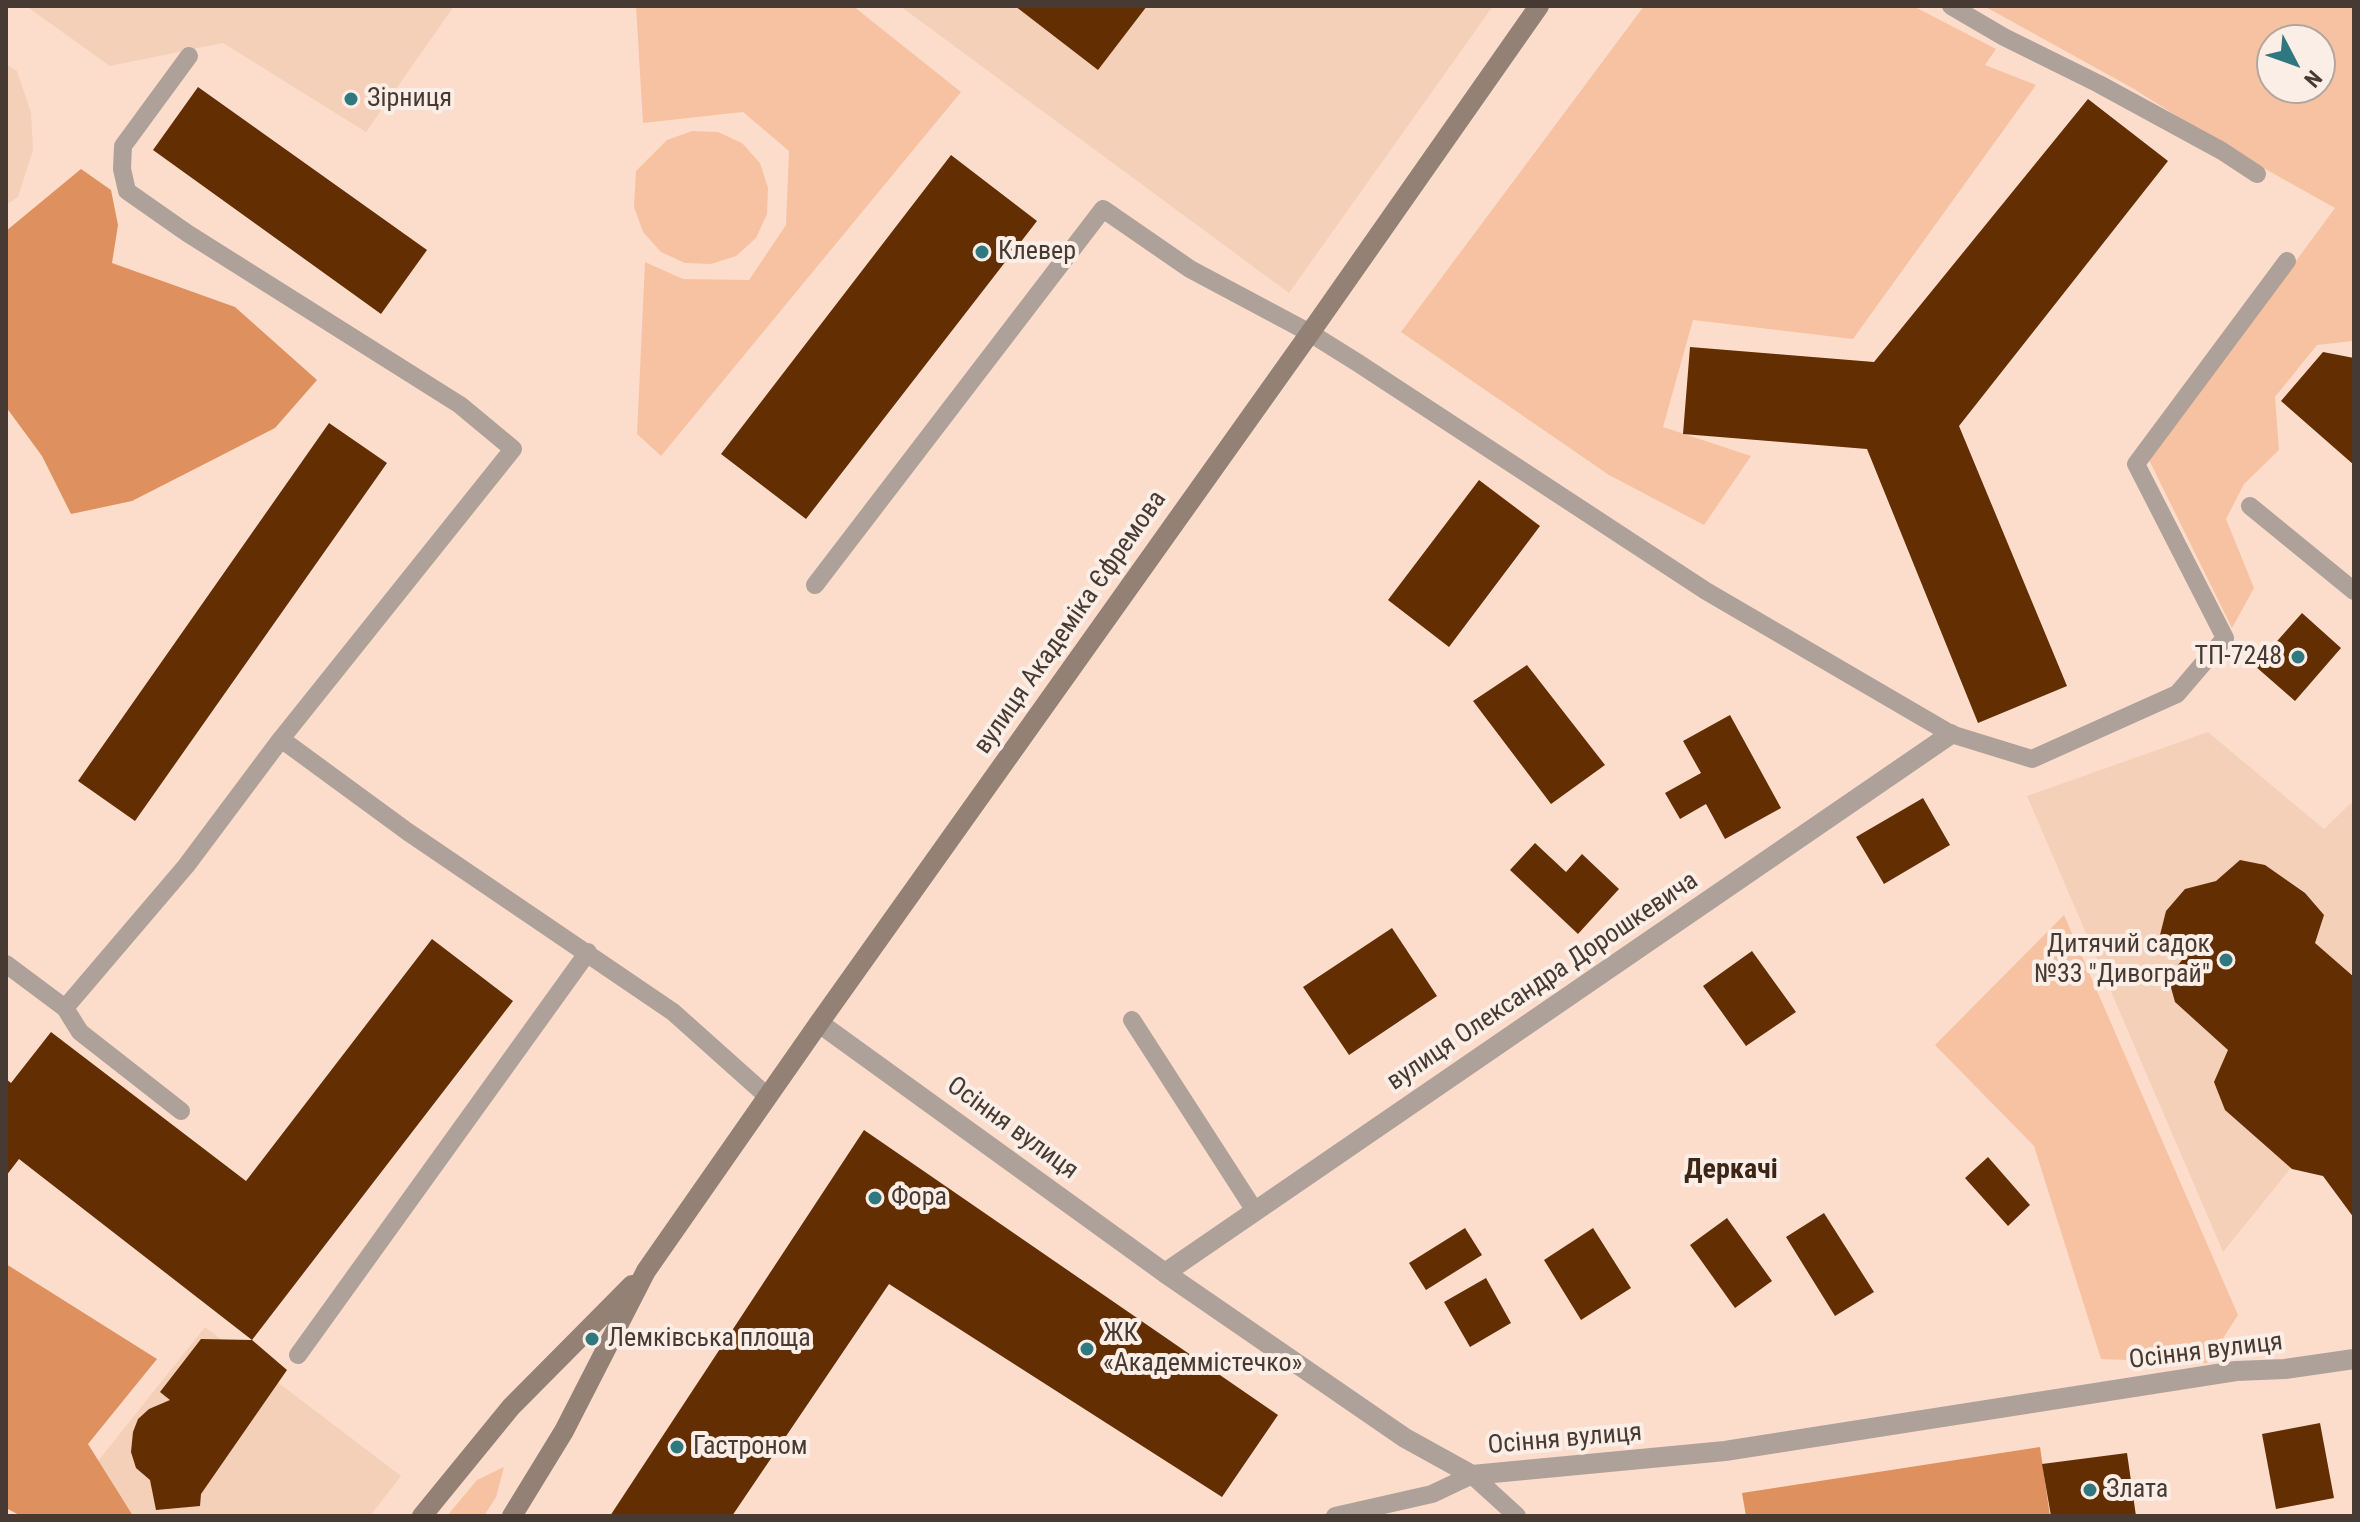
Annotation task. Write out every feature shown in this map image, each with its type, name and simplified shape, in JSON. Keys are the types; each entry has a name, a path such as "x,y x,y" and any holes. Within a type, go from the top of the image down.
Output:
{"main road":[{"name":"вулиця Академіка Єфремова","path":"512,1516 564,1431 646,1271 1539,6"},
{"name":"вулиця Академіка Єфремова","path":"422,1516 511,1407 646,1271"}],"street":[{"name":"вулиця Олександра Дорошкевича","path":"1165,1273 1951,734"},
{"name":"Осіння вулиця","path":"819,1023 1165,1273 1405,1438 1472,1475 1725,1451 2236,1371 2285,1369 2354,1359"}],"lane":[{"path":"1951,6 2222,151 2257,174"},
{"path":"65,1008 186,866 281,739 513,449 460,405 187,233 127,191 122,169 123,146 189,56"},
{"path":"815,585 1103,209 1190,269 1310,333 1706,591 1951,734 2032,759 2177,694 2225,638 2136,464 2287,261"},
{"path":"2250,506 2354,591"},
{"path":"281,739 408,832 673,1012 767,1096"},
{"path":"298,1355 588,952"},
{"path":"6,964 65,1008 80,1032 181,1111"},
{"path":"1132,1020 1255,1211"},
{"path":"1335,1516 1432,1494 1472,1475 1517,1516"}],"shaded area":[{"name":"Зірниця","path":"26,6 454,6 366,132 223,43 110,66"},
{"path":"636,6 853,6 961,92 661,456 637,434 645,262 683,279 749,280 786,225 789,151 743,112 643,123"},
{"path":"900,6 1493,6 1289,293"},
{"path":"1644,6 1913,6 1996,49 1985,65 2036,85 1853,339 1693,320 1663,427 1751,456 1704,525 1609,475 1401,332"},
{"path":"1984,6 2354,6 2354,341 2317,345 2275,397 2279,450 2244,484 2226,519 2254,588 2232,628 2149,460 2335,208 2224,146 2134,89"},
{"path":"6,64 17,71 31,112 33,150 18,197 6,205"},
{"path":"692,131 718,132 742,143 760,163 768,188 767,214 756,238 736,256 711,264 685,263 661,252 643,232 634,207 636,171 667,140"},
{"path":"81,169 111,190 118,225 112,263 235,307 317,380 275,428 132,501 71,514 42,456 6,407 6,231"},
{"name":"Дитячий садок №33 \"Дивограй\"","path":"2208,732 2324,829 2351,803 2354,805 2354,1090 2223,1252 2027,796"},
{"path":"2064,915 2238,1315 2207,1363 2101,1359 2034,1146 1935,1045"},
{"path":"6,1264 157,1359 88,1444 133,1516 21,1516 6,1508"},
{"path":"205,1327 401,1476 370,1516 54,1516"},
{"path":"2040,1447 2050,1516 1746,1516 1742,1493"},
{"path":"504,1467 496,1497 484,1516 447,1516 477,1480"}],"building":[{"path":"1015,6 1147,6 1098,70"},
{"path":"198,87 427,250 381,314 153,150"},
{"path":"2088,99 2168,161 1959,426 2067,686 1978,723 1867,449 1683,434 1690,347 1874,362"},
{"path":"951,155 1037,221 806,519 721,454"},
{"path":"2323,352 2354,358 2354,465 2281,401"},
{"path":"329,423 387,463 135,821 78,781"},
{"path":"1479,480 1540,526 1449,647 1388,600"},
{"name":"ТП-7248","path":"2302,613 2341,648 2295,701 2255,666"},
{"path":"1527,665 1605,765 1551,804 1473,701"},
{"path":"1730,715 1781,808 1725,839 1706,804 1680,819 1665,793 1701,773 1683,741"},
{"path":"1923,798 1950,845 1884,884 1856,837"},
{"path":"1535,843 1566,872 1582,854 1619,889 1578,934 1510,870"},
{"path":"2240,860 2265,865 2305,893 2324,915 2315,943 2354,977 2354,1218 2323,1176 2292,1169 2225,1110 2214,1082 2228,1050 2175,1002 2168,977 2182,960 2160,935 2166,911 2185,889 2216,881"},
{"path":"1392,928 1437,996 1349,1055 1303,987"},
{"path":"432,939 513,1001 252,1340 19,1159 6,1176 6,1079 11,1083 51,1032 246,1181"},
{"path":"1752,951 1796,1012 1746,1046 1703,986"},
{"name":"ЖК «Академмістечко»","path":"864,1130 1278,1415 1222,1497 889,1284 732,1516 610,1516"},
{"path":"1988,1157 2030,1205 2008,1226 1965,1178"},
{"path":"1824,1213 1874,1292 1835,1316 1786,1237"},
{"path":"1727,1218 1772,1281 1735,1308 1690,1245"},
{"path":"1465,1228 1482,1255 1426,1290 1409,1263"},
{"path":"1593,1228 1631,1288 1581,1320 1544,1260"},
{"path":"1486,1278 1511,1323 1470,1347 1444,1302"},
{"path":"201,1339 252,1340 287,1370 201,1494 200,1506 156,1510 150,1480 136,1468 131,1452 138,1419 149,1409 170,1400 160,1392"},
{"path":"2320,1423 2334,1498 2276,1509 2262,1434"},
{"name":"Злата","path":"2127,1453 2136,1516 2051,1516 2042,1464"}],"place":[{"name":"Зірниця","path":"351,99"},
{"name":"Клевер","path":"982,252"},
{"name":"ТП-7248","path":"2298,657"},
{"name":"Дитячий садок №33 \"Дивограй\"","path":"2226,960"},
{"name":"Фора","path":"875,1198"},
{"name":"Лемківська площа","path":"592,1339"},
{"name":"ЖК «Академмістечко»","path":"1087,1349"},
{"name":"Гастроном","path":"677,1447"},
{"name":"Злата","path":"2090,1490"}],"district":[{"name":"Деркачі","path":"1731,1171"}]}
